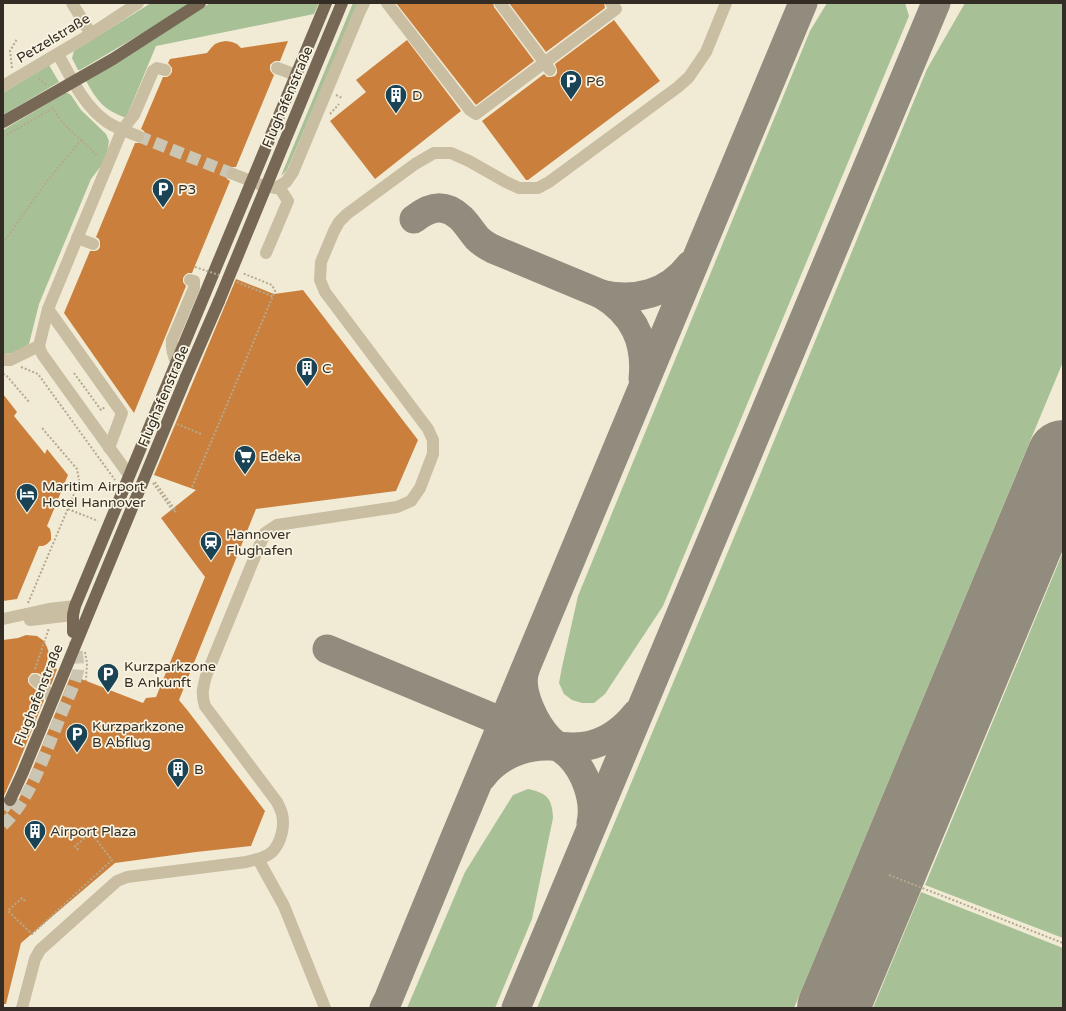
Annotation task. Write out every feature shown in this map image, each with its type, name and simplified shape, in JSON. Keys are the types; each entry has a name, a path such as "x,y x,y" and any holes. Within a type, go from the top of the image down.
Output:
{"main road":[{"path":"3,122 133,46 200,3"},
{"name":"Flughafenstraße","path":"73,632 74,610 326,3"},
{"name":"Flughafenstraße","path":"10,800 23,772 342,3"}],"street":[{"path":"74,3 91,34"},
{"name":"Petzelstraße","path":"3,86 91,34 138,3"},
{"path":"233,174 268,187 276,188 286,182 293,172 364,3"},
{"path":"387,3 470,110 476,114 547,66 616,9 611,3"},
{"path":"500,3 547,66"},
{"path":"22,1008 35,959 40,950 117,881 127,877 246,862 258,859 272,852 278,842 282,832 282,813 277,802 204,706 202,690 206,676 266,533 277,525 397,507 411,501 420,488 434,454 434,440 428,429 325,292 320,280 321,262 334,231 340,222 347,214 416,164 434,153 451,153 519,188 538,188 549,182 678,87 689,77 706,52 726,3"},
{"path":"58,54 73,81 94,112 108,123 138,136"},
{"path":"129,475 42,354 39,346 48,309 122,130 134,115 152,71 157,68 165,70"},
{"path":"277,68 296,75"},
{"path":"266,253 288,201 279,186"},
{"path":"77,238 93,244"},
{"path":"176,362 172,352 172,340 178,316 194,288 194,281 190,280"},
{"path":"48,309 122,413 109,448"},
{"path":"6,360 39,346"},
{"path":"7,619 28,620 74,610"},
{"path":"35,680 53,699"},
{"path":"258,859 284,906 325,1008"}],"path":[{"path":"17,39 10,51 12,68 17,77"},
{"path":"326,91 342,98"},
{"path":"3,137 53,108 60,120 70,131 89,147 99,158 109,162"},
{"path":"3,243 47,181 81,140"},
{"path":"192,487 275,291 272,285 240,272"},
{"path":"6,360 38,374 118,484"},
{"path":"74,373 101,410 107,405"},
{"path":"3,374 6,375 29,402"},
{"path":"168,421 201,434"},
{"path":"28,603 79,480 77,469 42,428"},
{"path":"150,478 176,511 174,512 150,478"},
{"path":"68,509 101,522"},
{"path":"41,652 51,623"},
{"path":"85,648 87,663 86,681"},
{"path":"25,901 22,898 8,910 32,934 112,860 91,833 75,846 78,849 76,850"},
{"path":"888,875 1063,944"}],"green space":[{"path":"151,3 189,3 158,24 78,70 72,58 74,51"},
{"path":"210,3 319,3 314,14 156,46 126,118 106,108 98,100 86,81"},
{"path":"353,3 358,3 287,170 281,176"},
{"path":"827,3 905,3 909,16 663,606 605,694 594,703 582,703 572,700 564,694 559,683 578,596 810,31"},
{"path":"965,3 1063,3 1063,362 794,1008 537,1008 755,487 927,69"},
{"path":"49,65 59,82 3,115 3,93"},
{"path":"65,93 71,95 81,110 106,134 109,141 107,153 101,166 91,179 39,304 29,344 14,353 4,354 3,130"},
{"path":"1063,552 1063,938 925,885"},
{"path":"528,789 540,792 550,801 553,818 532,919 495,1008 407,1008 465,872 513,795"},
{"path":"921,892 1063,948 1063,1008 873,1008"}],"building":[{"path":"396,3 493,3 494,7 534,61 476,105"},
{"path":"509,3 604,3 605,8 546,52"},
{"name":"P6","path":"614,20 660,81 526,180 482,121 544,74 547,77 555,76 557,70 555,64"},
{"name":"D","path":"407,40 461,111 375,179 330,121 366,92 356,80"},
{"name":"P3","path":"226,41 237,44 241,48 288,41 280,61 275,61 270,65 270,70 274,75 236,167 231,167 226,171 227,179 230,181 192,273 188,273 183,278 183,282 186,286 134,413 64,313 90,251 98,250 100,247 99,239 96,237 135,143 140,143 145,139 144,131 141,129 163,77 167,77 172,72 172,68 168,63 170,59 207,53 215,44"},
{"path":"236,279 274,294 303,290 418,440 396,491 256,509 179,700 265,811 251,846 115,863 21,943 6,1004 3,1004 3,802 7,807 14,806 17,803 71,675 143,703 146,698 156,697 205,577 161,518 196,490 154,475"},
{"name":"Maritim Airport Hotel Hannover","path":"3,394 17,412 14,416 45,454 47,449 68,475 47,526 50,529 51,540 43,546 39,546 17,599 3,601"},
{"path":"26,635 37,636 44,641 49,653 46,665 57,669 51,685 37,673 32,673 28,678 30,685 44,700 3,798 3,640 18,638"}],"taxiway":[{"path":"384,1008 803,3"},
{"path":"516,1008 936,3"},
{"path":"414,219 432,209 443,208 449,210 461,218 477,238 489,247 601,294 622,310 636,329 643,352 643,379"},
{"path":"601,294 626,297 650,293 672,283 690,265"},
{"path":"327,649 558,746"},
{"path":"525,670 523,678 524,688 529,707 544,733 575,762 588,786 592,805 591,823"},
{"path":"482,777 503,758 520,750 539,746 580,747 598,743 616,733 636,714"}],"runway":[{"path":"833,1008 1063,456"}],"tunnel":[{"path":"138,136 233,174"},
{"path":"3,825 13,815 29,790 72,690 78,671 75,641"},
{"path":"3,809 10,800"}],"place":[{"name":"P6","path":"571,100"},
{"name":"D","path":"396,114"},
{"name":"P3","path":"163,208"},
{"name":"C","path":"307,388"},
{"name":"Edeka","path":"245,476"},
{"name":"Maritim Airport Hotel Hannover","path":"27,514"},
{"name":"Hannover Flughafen","path":"211,562"},
{"name":"Kurzparkzone B Ankunft","path":"108,694"},
{"name":"Kurzparkzone B Abflug","path":"77,754"},
{"name":"B","path":"178,788"},
{"name":"Airport Plaza","path":"35,850"}]}
